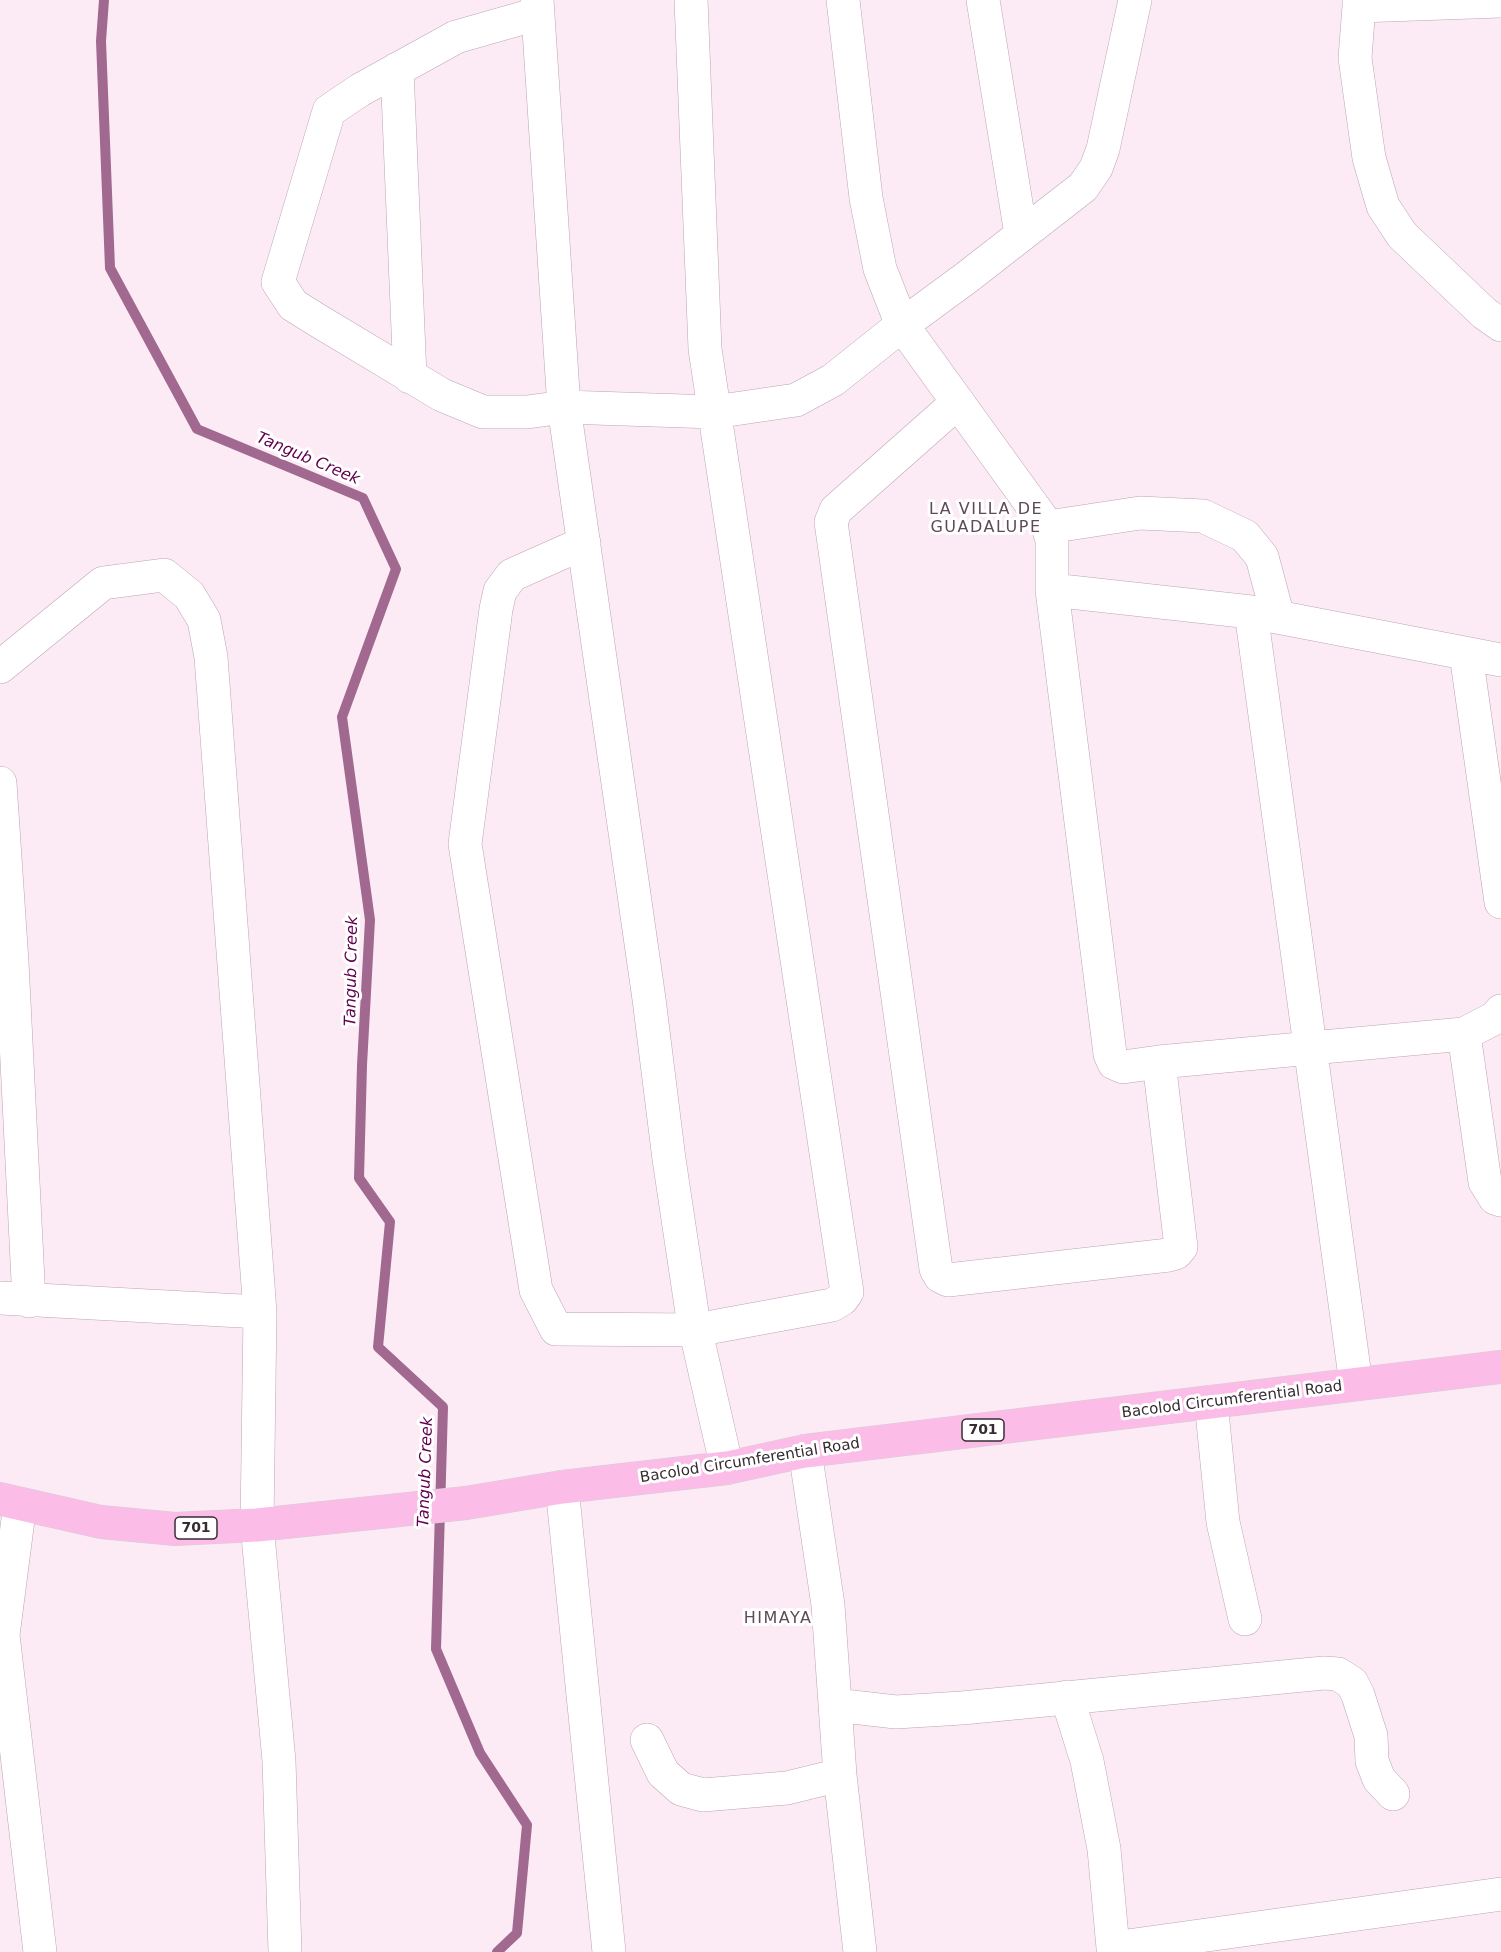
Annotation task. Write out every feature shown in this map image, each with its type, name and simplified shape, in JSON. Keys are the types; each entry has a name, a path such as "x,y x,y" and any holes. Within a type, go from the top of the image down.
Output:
{"main road":[{"name":"Bacolod Circumferential Road","path":"10,1501 101,1522 175,1529 257,1524 466,1503 562,1487 726,1468 805,1451 1501,1367"}],"street":[{"path":"584,543 512,575 500,591 465,844 536,1290 556,1329 696,1330 832,1305 842,1299 847,1292 705,349 691,0"},
{"path":"843,0 866,198 880,269 902,325 1048,527 1052,540 1052,590 1110,1054 1114,1063 1123,1067 1464,1034 1495,1018 1501,1011"},
{"path":"983,0 1022,234"},
{"path":"726,1468 696,1330 669,1159 649,999 564,407 537,7 456,37 397,69 329,111 278,282 293,305 410,377 442,395 483,412 527,412 564,407 714,412 796,400 833,380 1083,188 1096,168 1103,149 1135,0"},
{"path":"1501,1 1359,3 1355,58 1369,158 1383,206 1402,235 1484,313 1501,325"},
{"path":"397,69 410,377"},
{"path":"958,402 836,510 831,522 936,1269 940,1276 948,1280 1169,1255 1176,1252 1181,1247 1159,1062"},
{"path":"1048,527 1140,513 1203,516 1245,536 1262,557 1265,615 1310,1048 1356,1384"},
{"path":"0,667 103,583 164,575 189,595 204,620 211,657 260,1312 257,1524 279,1761 285,1952"},
{"path":"1052,590 1265,615 1501,660"},
{"path":"1466,654 1501,902"},
{"path":"0,783 12,951 14,1299 260,1312"},
{"path":"1464,1034 1485,1182 1495,1197 1501,1200"},
{"path":"1211,1402 1223,1522 1245,1619"},
{"path":"805,1451 828,1605 840,1775 860,1952"},
{"path":"562,1487 609,1952"},
{"path":"10,1501 1,1636 40,1952"},
{"path":"835,1705 896,1712 1324,1673 1338,1674 1352,1683 1358,1695 1371,1736 1372,1761 1379,1779 1393,1794"},
{"path":"1067,1697 1087,1761 1104,1849 1113,1950 1501,1894"},
{"path":"647,1740 663,1773 681,1789 703,1795 787,1788 840,1775"}],"waterway":[{"name":"Tangub Creek","path":"104,0 101,41 110,268 197,429 363,498 396,569 342,717 370,920 362,1065 359,1178 390,1222 378,1347 443,1407 436,1649 480,1753 527,1825 517,1933 497,1952"}],"district":[{"name":"LA VILLA DE GUADALUPE","path":"986,519"},
{"name":"HIMAYA","path":"778,1619"}]}
